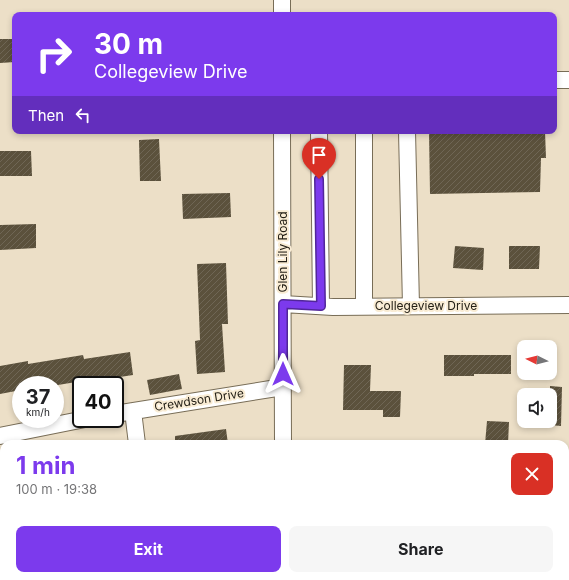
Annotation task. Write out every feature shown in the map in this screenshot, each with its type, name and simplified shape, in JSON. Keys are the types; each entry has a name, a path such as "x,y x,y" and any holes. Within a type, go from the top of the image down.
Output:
{"street":[{"path":"282,0 282,12"},
{"path":"557,80 569,80"},
{"name":"Glen Lily Road","path":"282,134 283,440"},
{"path":"319,134 321,306"},
{"path":"364,134 364,306"},
{"path":"407,134 411,306"},
{"name":"Collegeview Drive","path":"283,304 321,306 569,305"},
{"name":"Crewdson Drive","path":"124,412 283,387"},
{"path":"133,411 137,440"},
{"path":"0,436 72,422"}],"building":[{"path":"0,39 12,39 12,62 0,63"},
{"path":"429,134 545,134 546,158 541,158 540,192 430,194"},
{"path":"159,139 161,181 140,181 139,140"},
{"path":"0,151 31,151 32,176 0,176"},
{"path":"230,193 231,217 183,219 182,194"},
{"path":"36,224 36,248 0,250 0,225"},
{"path":"455,246 484,248 483,270 453,268"},
{"path":"509,246 540,246 539,269 509,269"},
{"path":"226,263 228,324 222,324 225,372 197,374 195,341 200,340 197,264"},
{"path":"130,352 133,375 124,376 72,376 72,383 64,384 64,376 12,376 12,392 0,394 0,366 28,361 28,364 83,355 84,359"},
{"path":"444,355 511,355 511,374 444,376"},
{"path":"344,365 371,365 370,391 401,391 400,417 383,417 383,410 343,410"},
{"path":"179,374 182,389 150,395 147,380"},
{"path":"550,386 562,387 561,426 557,426 557,388 550,388"},
{"path":"487,421 509,422 508,440 485,440"},
{"path":"226,429 227,440 175,440 175,436"}],"route":[{"path":"283,374 283,304 321,306 319,179"}]}
